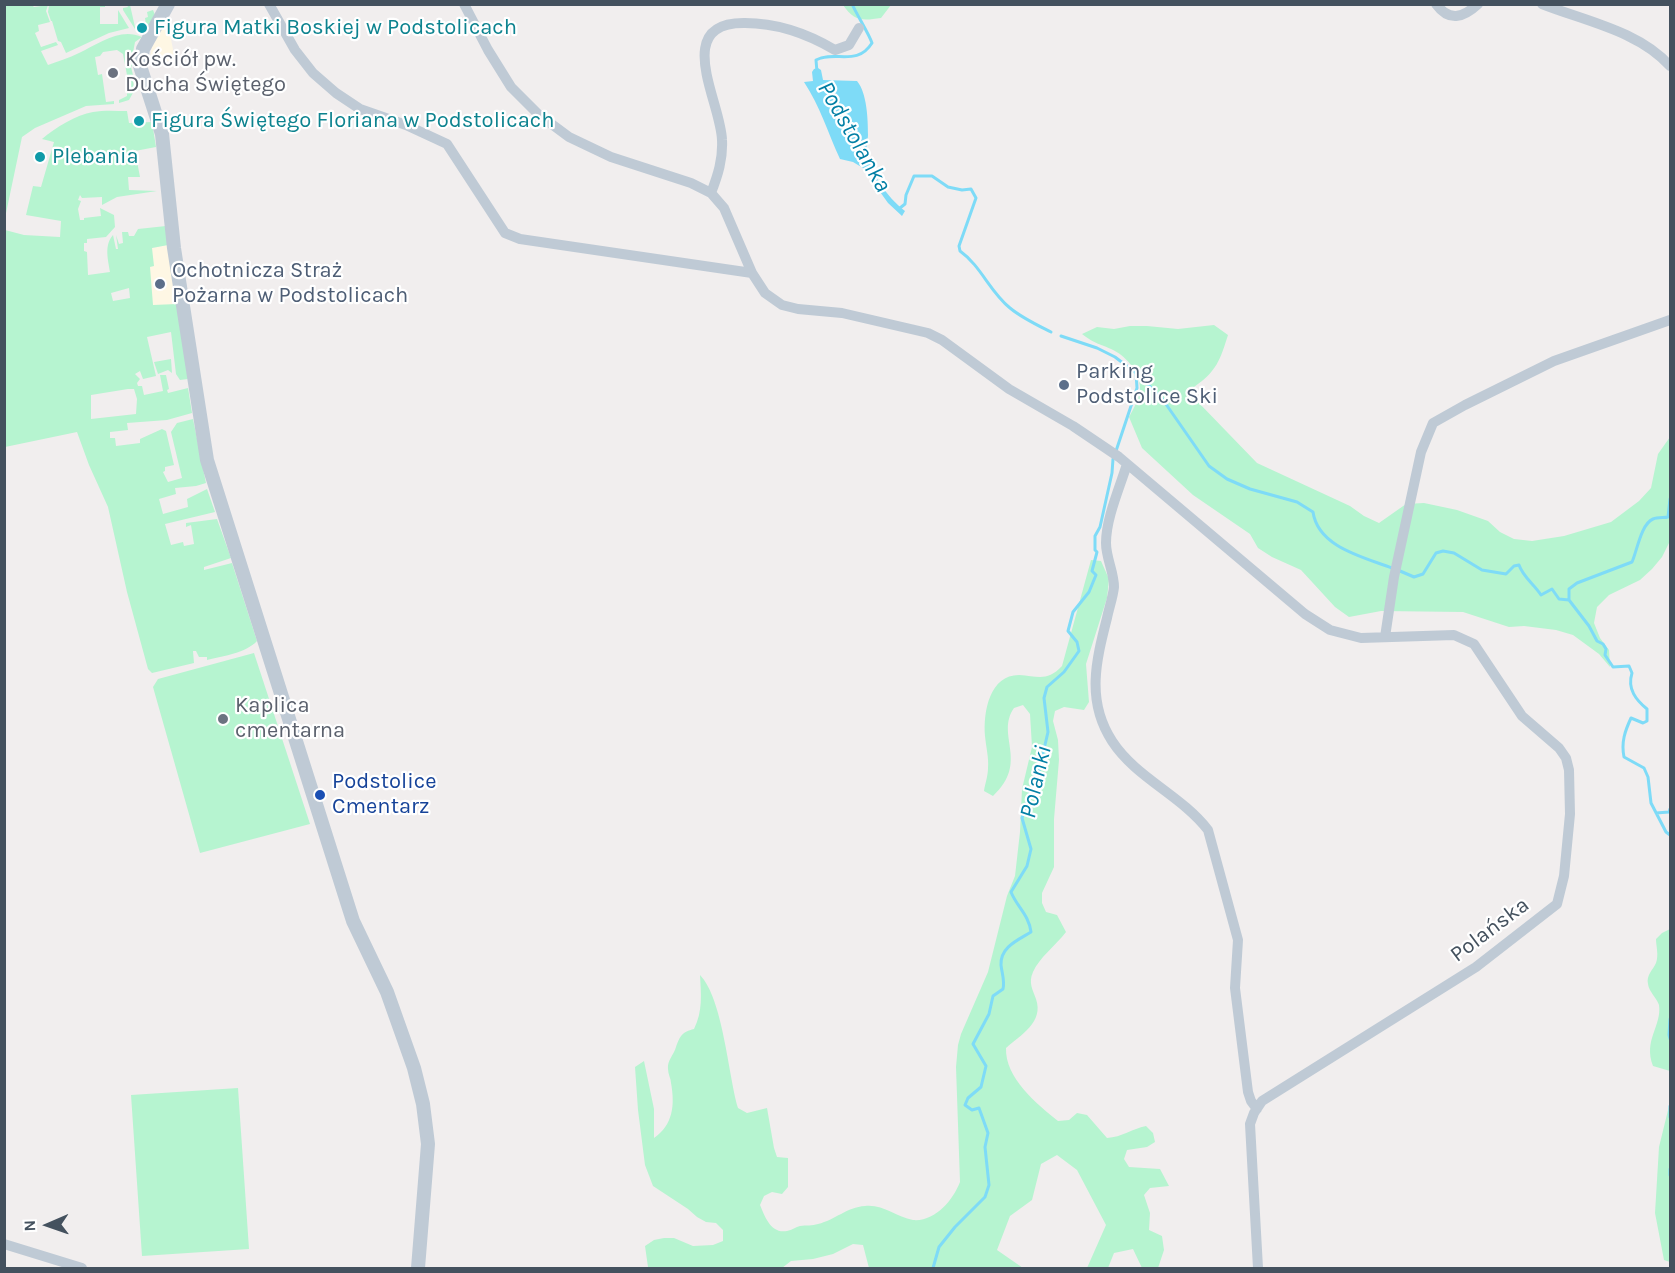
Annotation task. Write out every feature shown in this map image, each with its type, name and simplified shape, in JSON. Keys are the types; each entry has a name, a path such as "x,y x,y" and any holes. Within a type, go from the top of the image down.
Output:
{"street":[{"path":"168,4 142,49 140,66 162,134 174,248 207,460 350,910 387,992 414,1068 423,1104 428,1144 418,1269"},
{"path":"269,4 295,50 313,73 336,93 360,109 406,125 447,144 505,233 520,239 752,273"},
{"path":"464,4 511,87 538,114 569,137 610,157 691,183 711,193 721,165 722,137 707,79 705,42 710,34 732,23 755,23 783,27 835,50 849,45 859,28"},
{"path":"1436,4 1443,13 1455,17 1468,12 1478,4"},
{"path":"1542,4 1578,19 1622,33 1648,47 1671,66"},
{"name":"Polańska","path":"711,193 724,208 752,273 765,293 782,305 798,309 842,313 928,333 942,340 1009,389 1073,426 1127,464 1318,624 1330,630 1361,638 1454,635 1474,644 1522,716 1559,748 1566,758 1569,770 1570,814 1564,876 1557,904 1476,967 1262,1101 1257,1109"},
{"path":"1385,637 1394,577 1421,453 1433,423 1554,362 1671,320"},
{"path":"1127,464 1106,533 1107,558 1114,587 1094,678 1095,695 1101,720 1121,754 1133,766 1182,803 1208,830 1238,940 1235,988 1240,1033 1248,1092 1257,1109 1250,1124 1258,1269"},
{"path":"4,1244 82,1269"}],"shaded area":[{"path":"167,18 175,60 149,64 152,47"},
{"path":"168,245 177,306 152,306 148,261 152,248"}],"green space":[{"path":"891,4 881,18 869,19 855,17 843,5"},
{"path":"4,5 32,5 34,7 48,5 46,11 50,22 38,25 39,31 35,33 41,47 56,42 58,45 41,51 48,65 117,35 134,34 142,37 135,42 132,58 134,64 131,67 133,75 127,75 123,54 117,50 103,52 100,56 95,57 98,75 102,74 106,102 114,101 114,104 86,106 35,128 22,137 5,218 4,40 6,32"},
{"path":"49,5 105,5 105,7 100,7 100,24 118,24 118,10 129,28 109,33 66,53 61,42 58,41 48,12"},
{"path":"127,5 130,5 135,27 146,25 147,12 153,10 155,15 146,30 135,29 123,10 128,7"},
{"path":"133,79 134,91 129,100 119,103 119,100 127,96 127,81"},
{"path":"97,111 127,111 129,123 152,122 156,147 135,151 140,177 128,177 129,190 157,191 117,197 102,205 102,197 82,198 80,195 78,200 81,201 78,209 80,220 101,216 100,208 114,215 115,227 106,237 87,239 87,243 84,243 84,251 87,252 88,275 110,272 108,243 113,235 116,249 118,249 116,235 119,244 123,243 122,232 128,232 129,236 134,236 138,229 166,226 168,245 152,248 154,266 150,267 153,305 177,304 188,379 180,380 176,374 171,332 147,337 156,376 143,379 140,371 135,374 140,379 137,383 138,386 142,386 144,395 163,391 160,375 166,375 168,393 188,388 192,413 167,420 127,423 128,430 110,432 110,438 115,438 116,446 140,443 140,439 162,429 166,431 174,465 165,467 163,472 168,482 182,478 171,432 177,423 193,419 206,483 175,488 176,494 159,499 163,514 188,507 187,499 207,489 215,512 165,524 171,545 183,542 184,546 194,544 191,525 186,527 186,523 217,519 231,558 204,567 204,570 232,563 257,641 241,651 207,660 207,657 199,657 196,651 193,651 194,663 152,673 148,669 127,592 108,507 77,432 5,447 5,230 24,235 60,237 61,221 26,215 33,186 41,187 54,142 42,139 60,126 80,116","holes":["129,288 130,298 113,301 111,293","134,389 137,399 136,414 91,419 91,395"]},
{"path":"1214,325 1228,335 1217,364 1208,376 1194,387 1198,402 1257,463 1350,506 1379,523 1406,504 1424,503 1457,510 1488,521 1500,532 1514,539 1532,541 1564,536 1611,522 1639,501 1651,488 1658,454 1670,437 1670,541 1662,557 1640,580 1609,595 1597,607 1594,623 1600,638 1609,650 1610,667 1599,654 1573,635 1556,630 1524,626 1509,627 1463,612 1381,611 1349,617 1335,607 1301,570 1258,548 1250,534 1193,495 1142,448 1129,417 1140,390 1134,369 1116,352 1093,342 1082,334 1097,327 1114,329 1147,326 1178,329"},
{"path":"171,359 172,373 168,370 158,374 154,362"},
{"path":"1091,560 1101,561 1109,579 1107,598 1086,664 1089,702 1084,710 1064,707 1055,711 1053,721 1058,740 1059,760 1054,819 1054,867 1042,893 1042,903 1046,912 1057,915 1066,932 1036,967 1031,980 1038,1007 1037,1015 1030,1027 1006,1048 1007,1059 1016,1080 1023,1089 1058,1121 1069,1120 1077,1113 1087,1115 1107,1138 1146,1126 1153,1133 1155,1142 1147,1147 1127,1150 1124,1159 1129,1167 1160,1169 1169,1186 1150,1188 1144,1195 1150,1213 1149,1230 1162,1236 1164,1250 1158,1268 1142,1268 1133,1249 1114,1253 1108,1268 1087,1268 1106,1225 1077,1170 1057,1155 1041,1164 1032,1200 1010,1216 997,1250 1023,1268 869,1268 863,1245 853,1244 833,1254 791,1261 782,1268 648,1267 645,1246 654,1240 674,1238 693,1246 713,1245 723,1241 723,1230 716,1223 706,1222 697,1217 653,1186 645,1165 638,1110 635,1067 644,1061 654,1109 654,1138 669,1121 673,1099 668,1071 669,1063 680,1037 694,1029 697,1022 701,1002 700,975 708,986 719,1018 738,1108 747,1113 767,1108 777,1157 788,1158 788,1187 782,1194 772,1192 764,1196 760,1205 773,1227 787,1231 800,1226 816,1225 852,1209 865,1206 878,1207 913,1220 921,1220 936,1214 953,1196 960,1182 956,1067 958,1045 988,972 1007,896 1015,876 1022,789 1032,747 1030,714 1023,705 1014,708 1009,718 1008,728 1011,760 1009,772 1004,784 993,796 984,791 988,774 985,736 987,706 990,696 1001,681 1019,675 1047,676 1062,666"},
{"path":"254,653 310,824 200,853 153,687 158,679"},
{"path":"1670,929 1670,1071 1653,1066 1650,1048 1658,1020 1659,1005 1650,990 1648,981 1657,960 1656,939"},
{"path":"238,1088 249,1249 142,1256 131,1095"},
{"path":"1670,1102 1670,1262 1664,1260 1655,1213 1659,1147"}],"water":[{"path":"818,68 821,70 823,80 857,81 860,86 866,106 868,158 875,175 886,191 905,211 902,216 888,203 863,168 853,162 840,159 804,82 813,81 812,72"}],"waterway":[{"name":"Podstolanka","path":"817,72 816,60 823,57 860,54 872,43 852,4"},
{"name":"Podstolanka","path":"900,208 905,204 906,195 914,176 932,176 948,187 971,189 976,198 959,246 960,251 974,264 1003,302 1025,318 1051,332"},
{"name":"Podstolanka","path":"1061,336 1097,348 1115,357 1136,373 1161,397 1209,466 1227,479 1250,489 1297,502 1313,512 1323,534 1333,542 1356,555 1392,568"},
{"name":"Polanki","path":"1116,451 1137,388 1136,373"},
{"name":"Polanki","path":"933,1268 939,1247 985,1197 989,1185 985,1147 988,1133 979,1108 972,1110 965,1105 968,1098 981,1087 986,1066 973,1044 989,1014 993,996 1003,989 1001,965 1003,953 1031,932 1028,921 1011,892 1027,866 1031,849 1022,818 1038,775 1048,732 1044,698 1047,687 1064,672 1079,651 1077,642 1068,631 1073,612 1089,592 1096,575 1092,571 1097,552 1095,536 1100,527 1113,459"},
{"name":"Podstolanka","path":"1569,600 1569,589 1577,583 1632,562 1645,526 1655,518 1668,517 1670,499"},
{"name":"Podstolanka","path":"1400,571 1414,577 1423,574 1436,553 1443,551 1454,553 1482,570 1506,574 1514,566 1519,565 1541,595 1552,589 1559,599 1569,600"},
{"path":"1569,600 1589,626 1597,641 1603,644 1606,649 1605,655 1613,667 1629,666 1632,673 1632,689 1636,698 1647,709 1647,721 1643,723 1631,718 1624,737 1624,757 1644,768 1648,777 1651,803 1666,832 1670,835"},
{"path":"1656,813 1669,812 1670,809"},
{"path":"1670,1019 1670,1039"},
{"path":"1670,1106 1670,1117"},
{"path":"1670,1169 1670,1175"}],"place":[{"name":"Figura Matki Boskiej w Podstolicach","path":"142,28"},
{"name":"Kościół pw. Ducha Świętego","path":"113,73"},
{"name":"Figura Świętego Floriana w Podstolicach","path":"139,121"},
{"name":"Plebania","path":"40,157"},
{"name":"Ochotnicza Straż Pożarna w Podstolicach","path":"160,284"},
{"name":"Parking Podstolice Ski","path":"1064,385"},
{"name":"Kaplica cmentarna","path":"223,719"},
{"name":"Podstolice Cmentarz","path":"320,795"}]}
